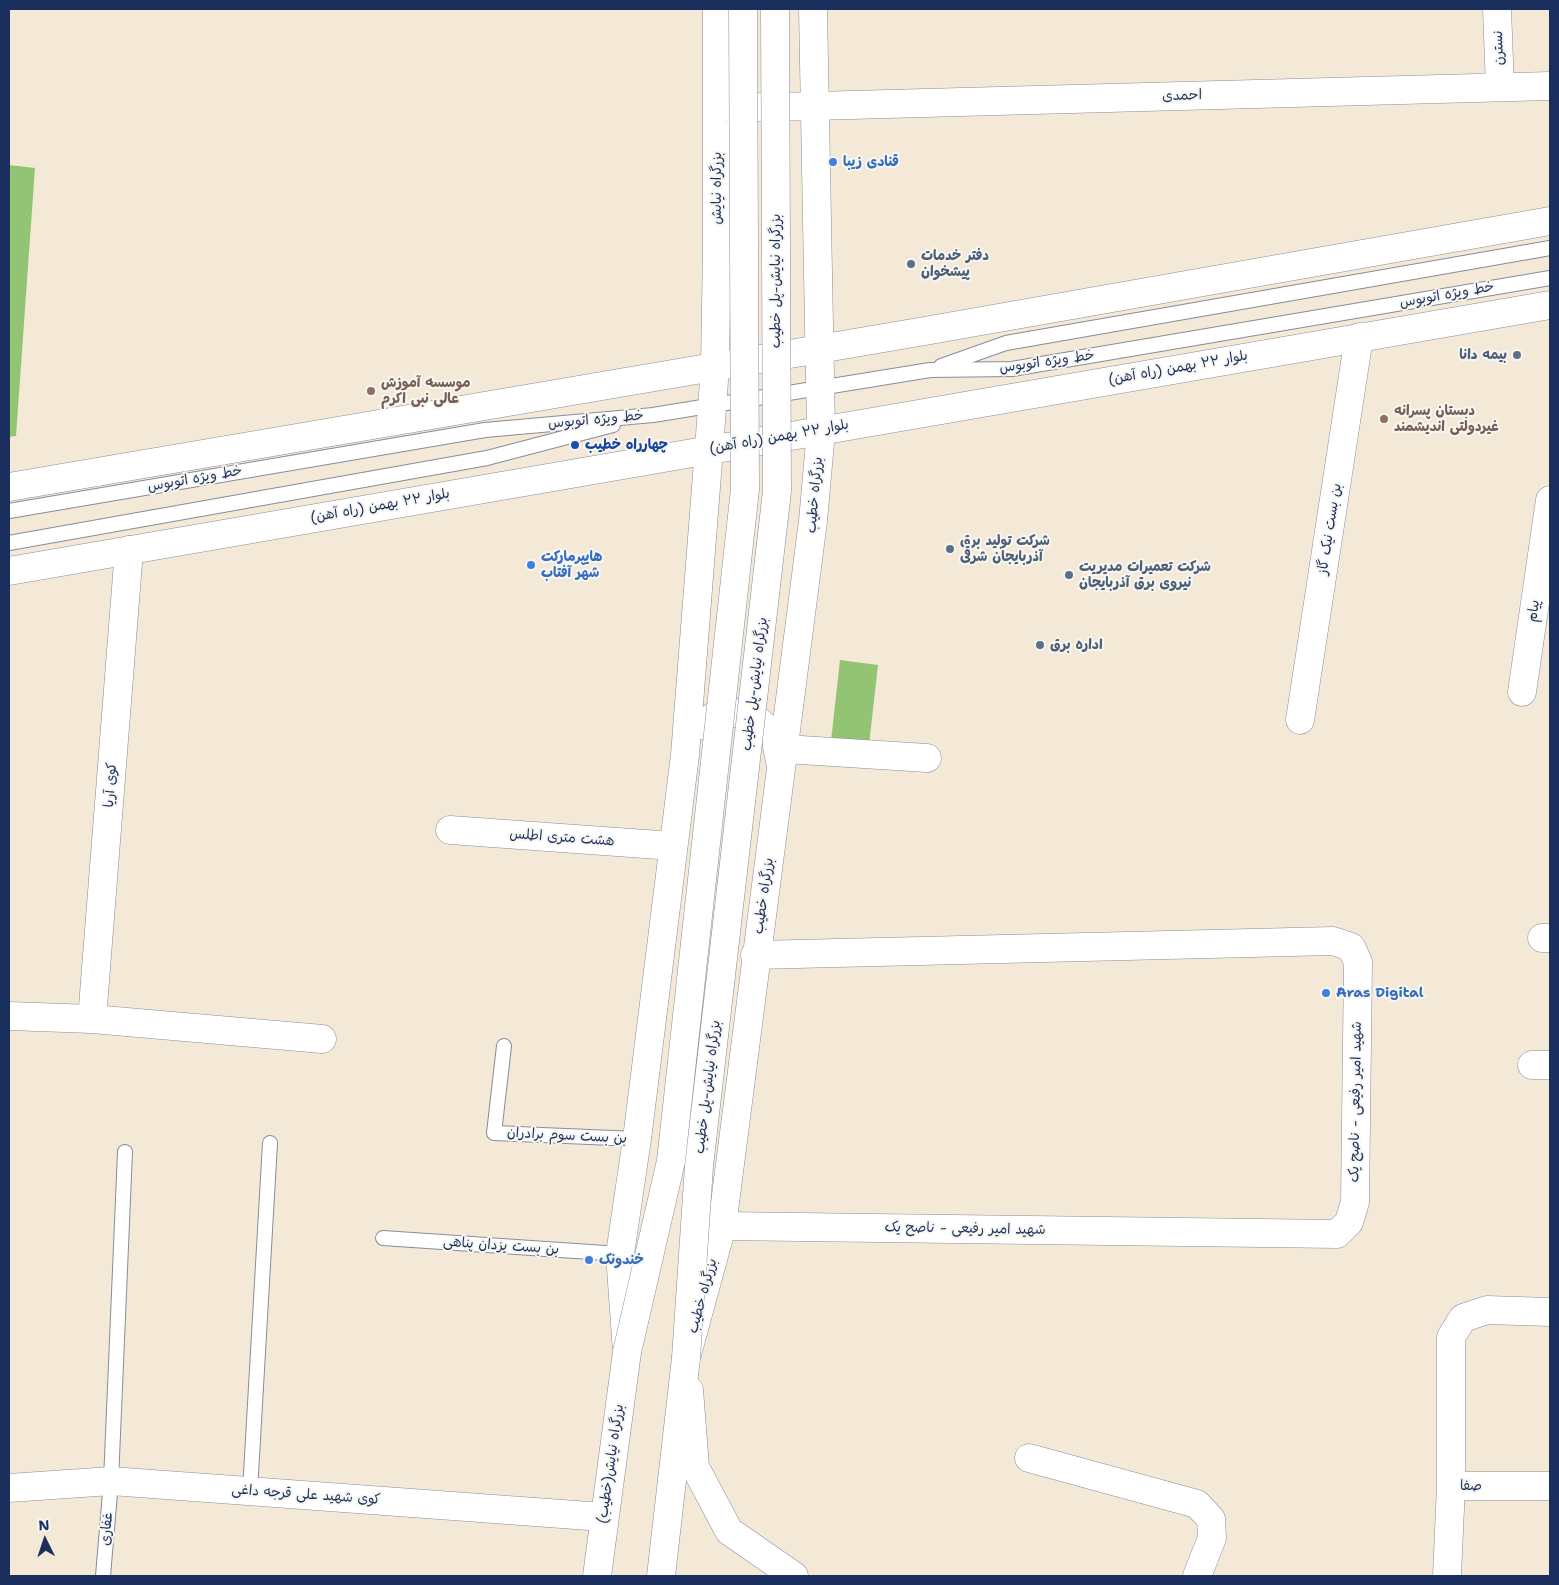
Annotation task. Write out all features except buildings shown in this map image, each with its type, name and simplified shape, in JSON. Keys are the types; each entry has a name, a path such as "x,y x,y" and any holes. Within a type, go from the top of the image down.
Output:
{"main road":[{"name":"بزرگراه نیایش","path":"709,449 715,367 717,9"},
{"name":"بزرگراه نیایش-پل خطیب","path":"627,1352 671,1161 745,488 743,9"},
{"name":"بزرگراه نیایش-پل خطیب","path":"686,1358 699,1166 777,491 775,9"},
{"path":"813,9 820,348"},
{"name":"نسترن","path":"1497,9 1500,87"},
{"name":"احمدی","path":"717,108 1550,86"},
{"path":"9,487 928,331 1550,221"},
{"name":"بلوار ۲۲ بهمن (راه آهن)","path":"9,571 1550,305"},
{"name":"بن بست نیک گاز","path":"1300,720 1359,338"},
{"name":"بزرگراه خطیب","path":"686,1358 722,1226 755,955 783,759 813,521 821,431 820,348"},
{"path":"627,1352 620,1254 637,1139 685,755 709,449"},
{"name":"پیام","path":"1522,692 1550,500"},
{"name":"کوی آریا","path":"92,1019 129,550"},
{"path":"692,663 702,680 714,691 730,698 747,699 764,695 779,687 794,672"},
{"path":"685,755 698,728 719,712 750,714 775,735 783,759 928,758"},
{"name":"هشت متری اطلس","path":"450,830 673,846"},
{"name":"شهید امیر رفیعی - ناصح یک","path":"722,1226 1338,1234 1349,1222 1356,1202 1358,962 1351,947 1333,941 1323,941 755,955"},
{"path":"9,1016 92,1019 322,1039"},
{"path":"1451,1486 1451,1337 1463,1318 1487,1310 1550,1312"},
{"name":"بزرگراه نیایش(خطیب)","path":"597,1576 603,1517 627,1352"},
{"path":"661,1576 686,1358"},
{"path":"686,1358 695,1467 729,1531 794,1576"},
{"path":"1029,1458 1197,1504 1211,1519 1212,1538 1197,1576"},
{"name":"کوی شهید علی قرجه داغی","path":"9,1488 111,1481 603,1517"},
{"name":"صفا","path":"1447,1576 1451,1486 1550,1486"}],"lane":[{"name":"خط ویژه اتوبوس","path":"930,370 1006,343 1550,248"},
{"name":"خط ویژه اتوبوس","path":"930,370 1012,369 1550,278"},
{"path":"653,415 930,370"},
{"name":"خط ویژه اتوبوس","path":"9,511 485,430 653,415"},
{"name":"خط ویژه اتوبوس","path":"9,543 487,458 653,415"},
{"name":"بن بست سوم برادران","path":"504,1046 494,1133 637,1139"},
{"path":"250,1491 270,1143"},
{"name":"غفاری","path":"103,1576 111,1481 125,1152"},
{"name":"بن بست یزدان پناهی","path":"383,1238 620,1254"}],"green space":[{"path":"9,165 35,168 16,436 9,437"},
{"path":"840,660 878,665 869,745 831,741"}],"place":[{"name":"قنادی زیبا","path":"833,162"},
{"name":"دفتر خدمات پیشخوان","path":"911,264"},
{"name":"بیمه دانا","path":"1517,355"},
{"name":"موسسه آموزش عالی نبی اکرم","path":"371,391"},
{"name":"دبستان پسرانه غیردولتی اندیشمند","path":"1384,419"},
{"name":"چهارراه خطیب","path":"575,445"},
{"name":"شرکت تولید برق آذربایجان شرقی","path":"950,549"},
{"name":"هایپرمارکت شهر آفتاب","path":"531,565"},
{"name":"شرکت تعمیرات مدیریت نیروی برق آذربایجان","path":"1069,575"},
{"name":"اداره برق","path":"1040,645"},
{"name":"َAras Digital","path":"1326,993"},
{"name":"خندونک","path":"589,1260"}]}
